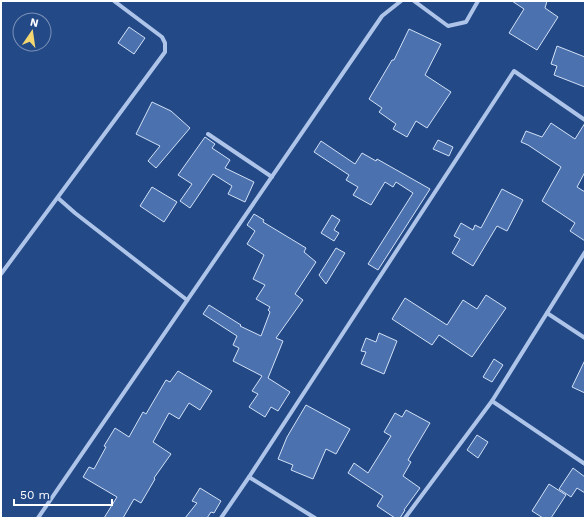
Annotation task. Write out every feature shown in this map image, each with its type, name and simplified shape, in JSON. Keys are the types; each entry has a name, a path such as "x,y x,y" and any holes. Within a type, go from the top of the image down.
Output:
{"street":[{"path":"1,274 165,52 165,43 162,37 114,1"},
{"path":"38,518 382,16 401,1"},
{"path":"414,1 448,26 466,22 478,1"},
{"path":"221,518 514,71 585,120"},
{"path":"208,134 272,177"},
{"path":"58,198 81,218 187,300"},
{"path":"405,518 492,401 585,252"},
{"path":"547,313 585,338"},
{"path":"492,401 585,464"},
{"path":"249,477 315,518"}],"building":[{"path":"512,1 547,1 545,8 558,17 537,50 509,33 524,9"},
{"path":"129,27 145,38 134,54 118,43"},
{"path":"409,29 441,44 425,75 451,92 427,128 416,121 407,137 393,129 396,124 379,112 382,108 369,99 392,60 394,60"},
{"path":"557,46 585,57 585,87 554,75 557,66 551,64"},
{"path":"152,102 171,111 190,128 156,168 148,161 160,146 136,134"},
{"path":"551,123 575,139 585,123 585,172 577,187 585,192 585,241 570,231 575,223 542,201 561,167 521,142 526,131 542,137"},
{"path":"205,137 215,144 212,148 230,160 225,168 254,182 245,202 228,194 232,186 213,174 190,208 180,201 192,184 178,175"},
{"path":"438,140 453,147 449,156 433,149"},
{"path":"321,141 355,164 362,153 376,161 377,159 430,189 378,270 368,264 413,193 396,182 393,187 385,182 371,205 353,195 358,187 346,180 349,175 314,152"},
{"path":"152,187 177,202 164,222 140,206"},
{"path":"502,189 523,200 507,231 497,226 473,266 452,253 460,239 454,236 461,223 473,230 475,225 481,228"},
{"path":"254,214 264,220 263,222 306,248 304,252 316,262 295,294 303,300 276,338 283,341 268,378 290,392 278,411 271,407 265,417 249,407 258,394 252,391 262,376 233,361 239,348 233,345 237,336 203,314 209,305 241,325 240,326 261,336 270,312 268,310 270,307 256,299 265,285 253,279 264,255 247,244 255,231 247,225"},
{"path":"332,215 340,220 334,230 339,233 334,241 321,233"},
{"path":"336,248 345,253 326,284 319,275"},
{"path":"486,295 506,308 472,357 439,335 432,345 392,319 405,298 447,325 463,300 477,309"},
{"path":"379,333 397,341 384,374 361,364 366,352 361,351 366,338 376,342"},
{"path":"494,359 503,365 492,382 483,377"},
{"path":"585,360 585,393 572,387"},
{"path":"178,371 212,391 200,410 189,403 179,419 169,413 153,442 171,454 154,478 155,479 141,503 134,499 123,518 104,518 117,497 83,477 89,467 94,469 106,447 104,446 115,428 129,437 143,412 146,414 166,380 170,382"},
{"path":"306,405 350,429 336,454 326,449 313,479 291,470 293,465 278,459 287,437"},
{"path":"406,410 430,423 408,460 411,462 403,476 420,488 400,518 395,518 377,506 383,496 348,473 354,463 368,473 391,436 384,432 395,413 402,417"},
{"path":"477,435 488,442 478,458 467,450"},
{"path":"573,468 585,477 585,493 577,488 571,497 559,489"},
{"path":"549,484 566,495 551,518 543,518 532,511"},
{"path":"200,488 221,501 214,513 211,512 207,518 185,518 197,503 192,501"}]}
